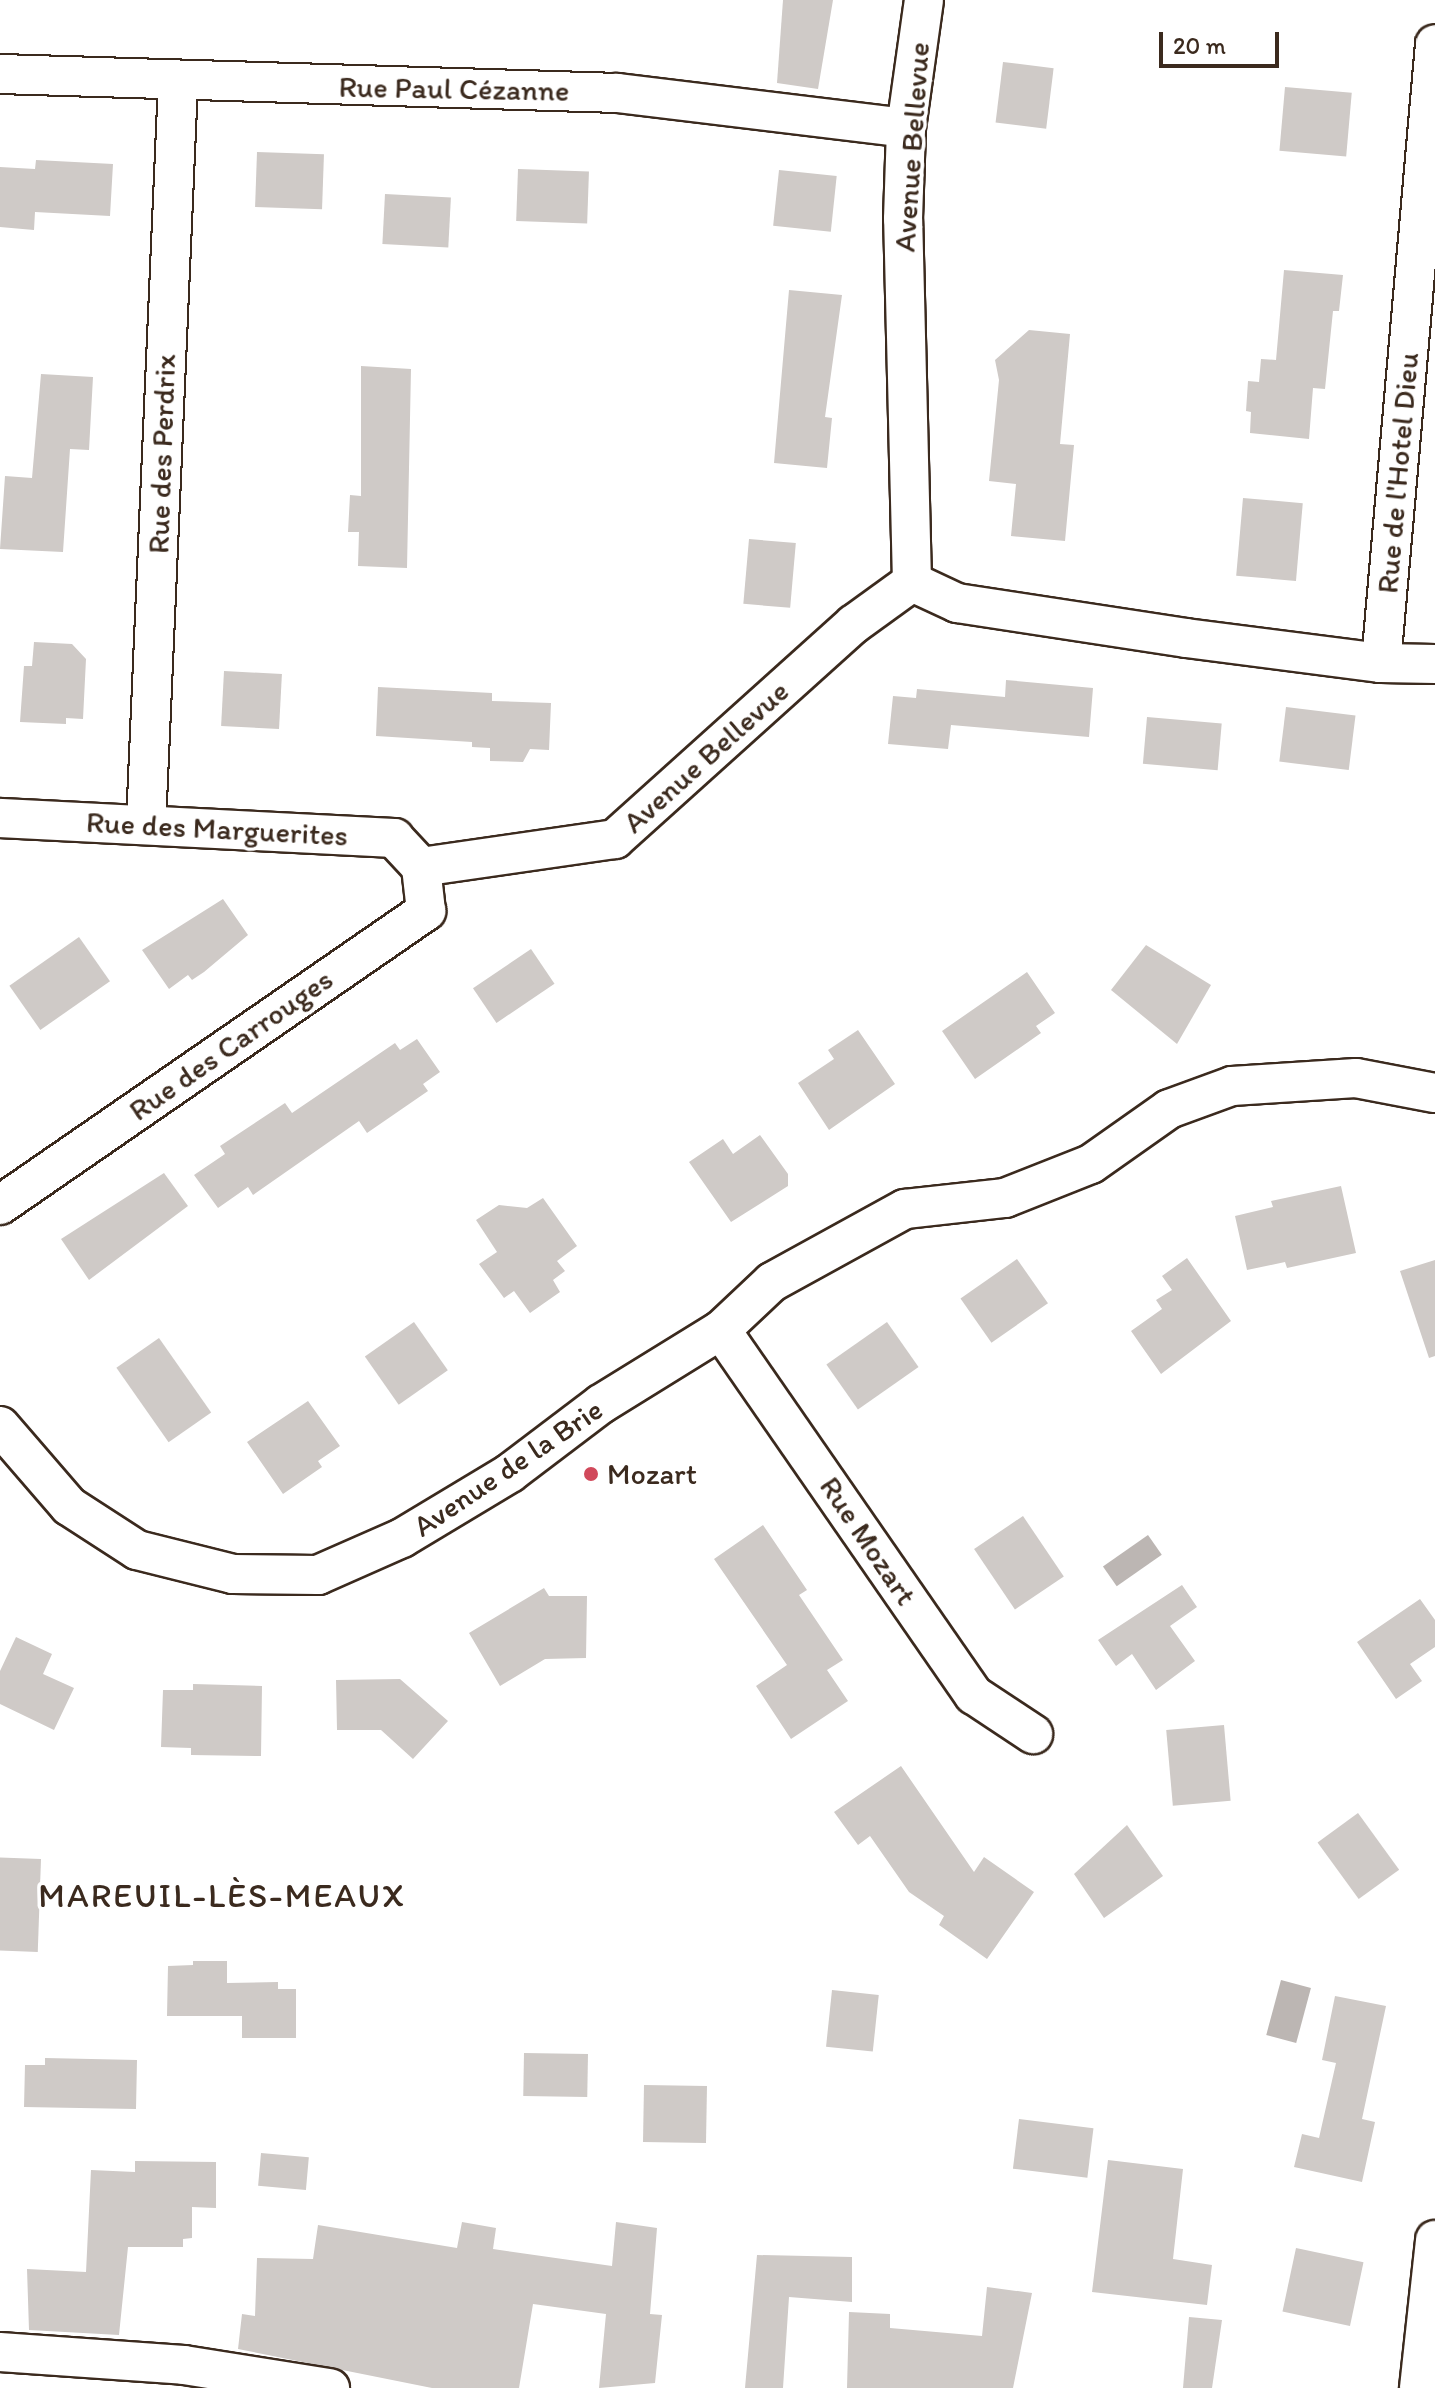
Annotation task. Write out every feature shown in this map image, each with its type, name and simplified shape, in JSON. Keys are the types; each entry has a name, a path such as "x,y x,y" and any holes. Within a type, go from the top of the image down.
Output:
{"street":[{"name":"Avenue Bellevue","path":"421,867 615,839 854,624 912,582 903,362 906,128 924,0"},
{"name":"Rue de l'Hotel Dieu","path":"1381,663 1435,44"},
{"name":"Rue Paul Cézanne","path":"0,74 178,82 617,93 906,128"},
{"name":"Rue des Perdrix","path":"146,825 178,82"},
{"path":"912,582 957,603 1381,663 1435,664"},
{"name":"Rue des Marguerites","path":"0,818 394,838 421,867"},
{"name":"Rue des Carrouges","path":"0,1205 426,911 421,867"},
{"name":"Avenue de la Brie","path":"6,1447 69,1506 137,1550 233,1574 318,1575 402,1538 469,1498 601,1404 721,1330 772,1282 905,1209 1005,1198 1091,1164 1169,1109 1232,1086 1356,1078 1435,1093"},
{"name":"Rue Mozart","path":"721,1330 974,1695 1033,1734"},
{"path":"1419,2388 1435,2240"},
{"path":"0,2352 184,2365 330,2388"}],"shaded area":[{"path":"1148,1535 1162,1555 1117,1586 1103,1567"},
{"path":"1281,1980 1311,1988 1296,2043 1266,2035"}],"building":[{"path":"783,0 833,0 818,89 777,83"},
{"path":"1003,62 1054,68 1046,129 996,123"},
{"path":"1285,87 1352,93 1346,157 1279,151"},
{"path":"257,152 324,154 322,209 255,207"},
{"path":"36,160 113,164 110,216 35,212 34,230 0,227 0,167 35,169"},
{"path":"518,169 589,171 587,223 516,221"},
{"path":"779,170 837,176 831,232 773,226"},
{"path":"385,194 451,197 448,247 382,244"},
{"path":"1284,270 1343,275 1339,311 1333,311 1325,389 1313,388 1309,439 1250,433 1251,412 1246,411 1248,381 1259,382 1261,359 1276,360"},
{"path":"789,290 842,295 825,417 832,418 827,468 774,463"},
{"path":"1029,330 1070,334 1060,444 1074,445 1065,541 1011,536 1016,484 989,481 999,380 995,360"},
{"path":"361,366 411,369 407,568 358,566 359,532 348,532 350,495 361,496"},
{"path":"41,374 93,377 89,450 70,449 63,552 0,549 5,476 32,478"},
{"path":"1243,498 1303,503 1296,581 1236,576"},
{"path":"749,539 796,543 790,608 743,604"},
{"path":"34,642 72,644 86,659 83,719 66,718 66,724 20,722 24,666 32,666"},
{"path":"224,671 282,674 279,729 221,726"},
{"path":"1006,680 1093,688 1089,737 951,725 948,749 888,744 893,696 916,698 917,689 1005,697"},
{"path":"378,687 492,693 492,701 551,703 549,750 530,749 523,762 490,761 490,748 472,747 472,742 376,736"},
{"path":"1286,707 1355,716 1349,770 1279,762"},
{"path":"1147,717 1222,724 1218,770 1143,764"},
{"path":"223,899 248,935 204,972 192,980 188,975 169,989 142,950"},
{"path":"79,937 110,981 40,1030 9,986"},
{"path":"1146,945 1211,985 1177,1044 1111,990"},
{"path":"531,949 554,984 496,1023 473,988"},
{"path":"1027,972 1055,1013 1036,1026 1041,1033 975,1079 942,1031"},
{"path":"858,1030 895,1084 829,1130 798,1083 834,1059 828,1050"},
{"path":"417,1039 440,1072 423,1084 428,1091 367,1133 359,1121 253,1195 248,1187 218,1208 194,1175 225,1154 220,1146 285,1103 292,1113 395,1043 400,1050"},
{"path":"760,1135 788,1174 788,1186 731,1222 689,1162 723,1139 733,1154"},
{"path":"164,1173 188,1206 89,1280 61,1239"},
{"path":"1341,1186 1356,1253 1287,1268 1285,1262 1247,1270 1235,1216 1273,1207 1271,1201"},
{"path":"543,1198 577,1246 557,1261 565,1271 553,1280 560,1292 530,1313 514,1291 504,1298 479,1264 497,1252 476,1220 499,1205 527,1208"},
{"path":"1187,1258 1231,1321 1161,1374 1131,1331 1162,1309 1156,1300 1172,1290 1162,1276"},
{"path":"1017,1259 1048,1303 991,1343 960,1299"},
{"path":"1435,1260 1435,1356 1429,1358 1400,1271"},
{"path":"414,1322 448,1370 399,1405 365,1356"},
{"path":"887,1322 919,1367 858,1409 826,1364"},
{"path":"159,1338 211,1413 169,1442 116,1368"},
{"path":"308,1401 340,1446 318,1461 322,1467 283,1494 247,1442"},
{"path":"1023,1516 1064,1577 1015,1610 974,1549"},
{"path":"763,1525 807,1590 799,1595 843,1660 827,1670 848,1701 791,1739 756,1686 787,1665 714,1559"},
{"path":"1182,1585 1197,1607 1170,1626 1195,1661 1156,1690 1132,1654 1116,1666 1098,1640"},
{"path":"544,1588 549,1596 587,1596 586,1658 545,1659 500,1686 469,1633"},
{"path":"1420,1599 1435,1620 1435,1647 1410,1664 1422,1681 1396,1699 1357,1642"},
{"path":"16,1637 52,1654 43,1674 74,1688 54,1730 0,1704 0,1671"},
{"path":"400,1679 448,1721 413,1759 381,1730 337,1730 336,1680"},
{"path":"193,1684 262,1686 261,1756 191,1755 191,1748 161,1747 163,1690 193,1690"},
{"path":"1224,1725 1231,1801 1173,1806 1166,1730"},
{"path":"901,1766 974,1872 984,1857 1034,1892 987,1959 939,1925 944,1916 909,1892 870,1836 858,1845 834,1812"},
{"path":"1358,1813 1399,1870 1359,1899 1318,1842"},
{"path":"1127,1825 1163,1876 1104,1918 1074,1874"},
{"path":"0,1858 41,1859 38,1952 0,1951"},
{"path":"193,1961 227,1961 227,1983 278,1982 278,1989 296,1989 296,2038 242,2038 242,2016 167,2016 168,1966 193,1965"},
{"path":"832,1990 879,1995 873,2052 826,2047"},
{"path":"1335,1996 1386,2006 1362,2119 1375,2122 1362,2182 1294,2167 1302,2134 1319,2138 1336,2063 1322,2060"},
{"path":"524,2053 588,2054 587,2097 523,2096"},
{"path":"45,2058 137,2060 136,2109 24,2107 25,2065 45,2065"},
{"path":"644,2085 707,2086 706,2143 643,2142"},
{"path":"1019,2119 1093,2128 1087,2178 1013,2169"},
{"path":"261,2153 309,2157 306,2190 258,2186"},
{"path":"1108,2160 1183,2169 1173,2259 1212,2265 1207,2305 1092,2292"},
{"path":"135,2161 216,2162 216,2208 192,2207 192,2238 183,2239 183,2247 128,2247 119,2335 29,2330 27,2269 86,2272 91,2170 135,2172"},
{"path":"462,2222 496,2228 493,2249 612,2266 616,2222 657,2228 650,2314 662,2315 655,2383 599,2388 606,2314 533,2304 519,2388 432,2388 238,2349 242,2314 255,2316 257,2258 313,2259 318,2225 457,2248"},
{"path":"1296,2248 1363,2262 1350,2326 1282,2312"},
{"path":"757,2255 852,2257 852,2302 789,2297 783,2388 745,2388"},
{"path":"987,2287 1032,2293 1013,2388 847,2388 849,2312 890,2314 890,2328 982,2336"},
{"path":"1189,2317 1222,2320 1212,2388 1183,2388"}],"place":[{"name":"Mozart","path":"591,1474"}],"district":[{"name":"MAREUIL-LÈS-MEAUX","path":"222,1896"}]}
